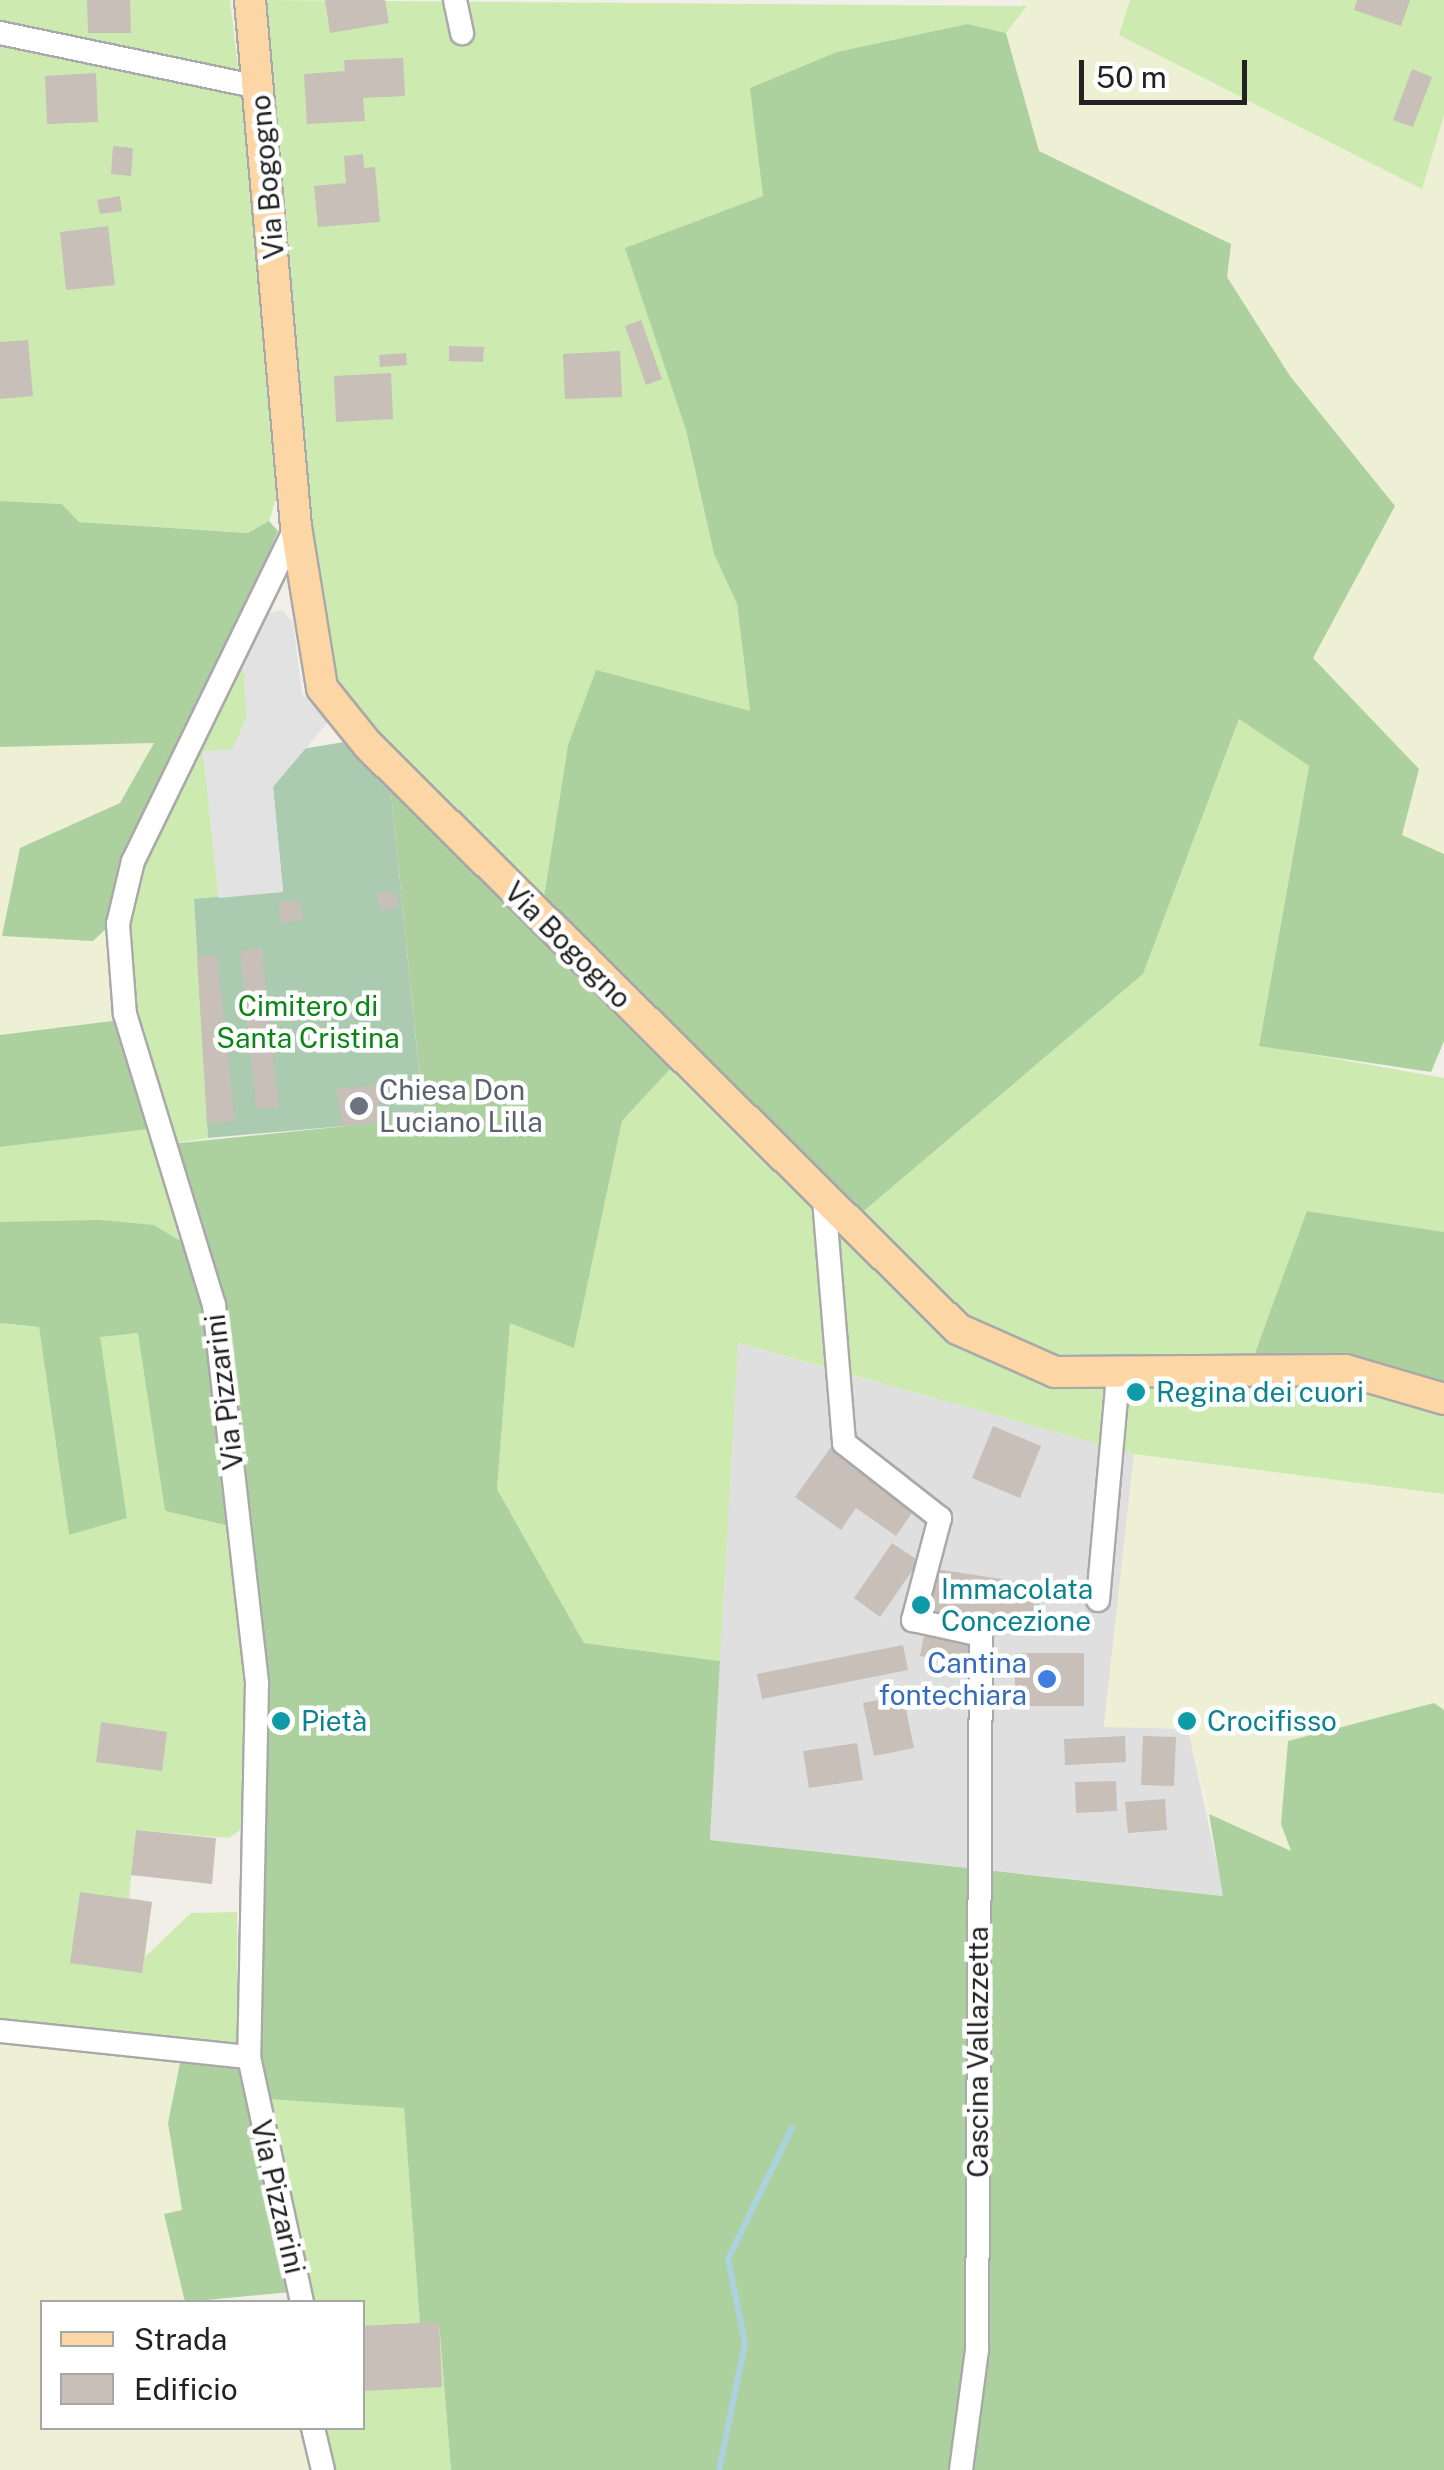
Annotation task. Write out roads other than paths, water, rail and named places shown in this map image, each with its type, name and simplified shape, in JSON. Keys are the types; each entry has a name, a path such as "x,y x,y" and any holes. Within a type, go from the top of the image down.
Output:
{"main road":[{"name":"Via Bogogno","path":"250,0 296,527 330,698 824,1199 958,1329 1018,1362 1118,1375 1252,1365 1345,1370 1444,1399"}],"street":[{"path":"455,0 462,33"},
{"path":"0,33 259,87"},
{"name":"Via Pizzarini","path":"296,527 133,861 118,924 125,1014 214,1306 257,1683 248,2057 302,2300"},
{"name":"Cascina Vallazzetta","path":"824,1199 844,1443 940,1518 913,1620 980,1634 976,2350 961,2470"},
{"path":"1098,1600 1118,1375"},
{"path":"0,2031 248,2057"},
{"path":"314,2430 323,2470"}],"waterway":[{"path":"719,2470 745,2343 728,2259 792,2128"}],"place":[{"name":"Chiesa Don Luciano Lilla","path":"359,1106"},
{"name":"Regina dei cuori","path":"1136,1392"},
{"name":"Immacolata Concezione","path":"921,1605"},
{"name":"Cantina fontechiara","path":"1047,1679"},
{"name":"Pietà","path":"281,1721"},
{"name":"Crocifisso","path":"1187,1721"}],"park label":[{"name":"Cimitero di Santa Cristina","path":"308,1022"}]}
